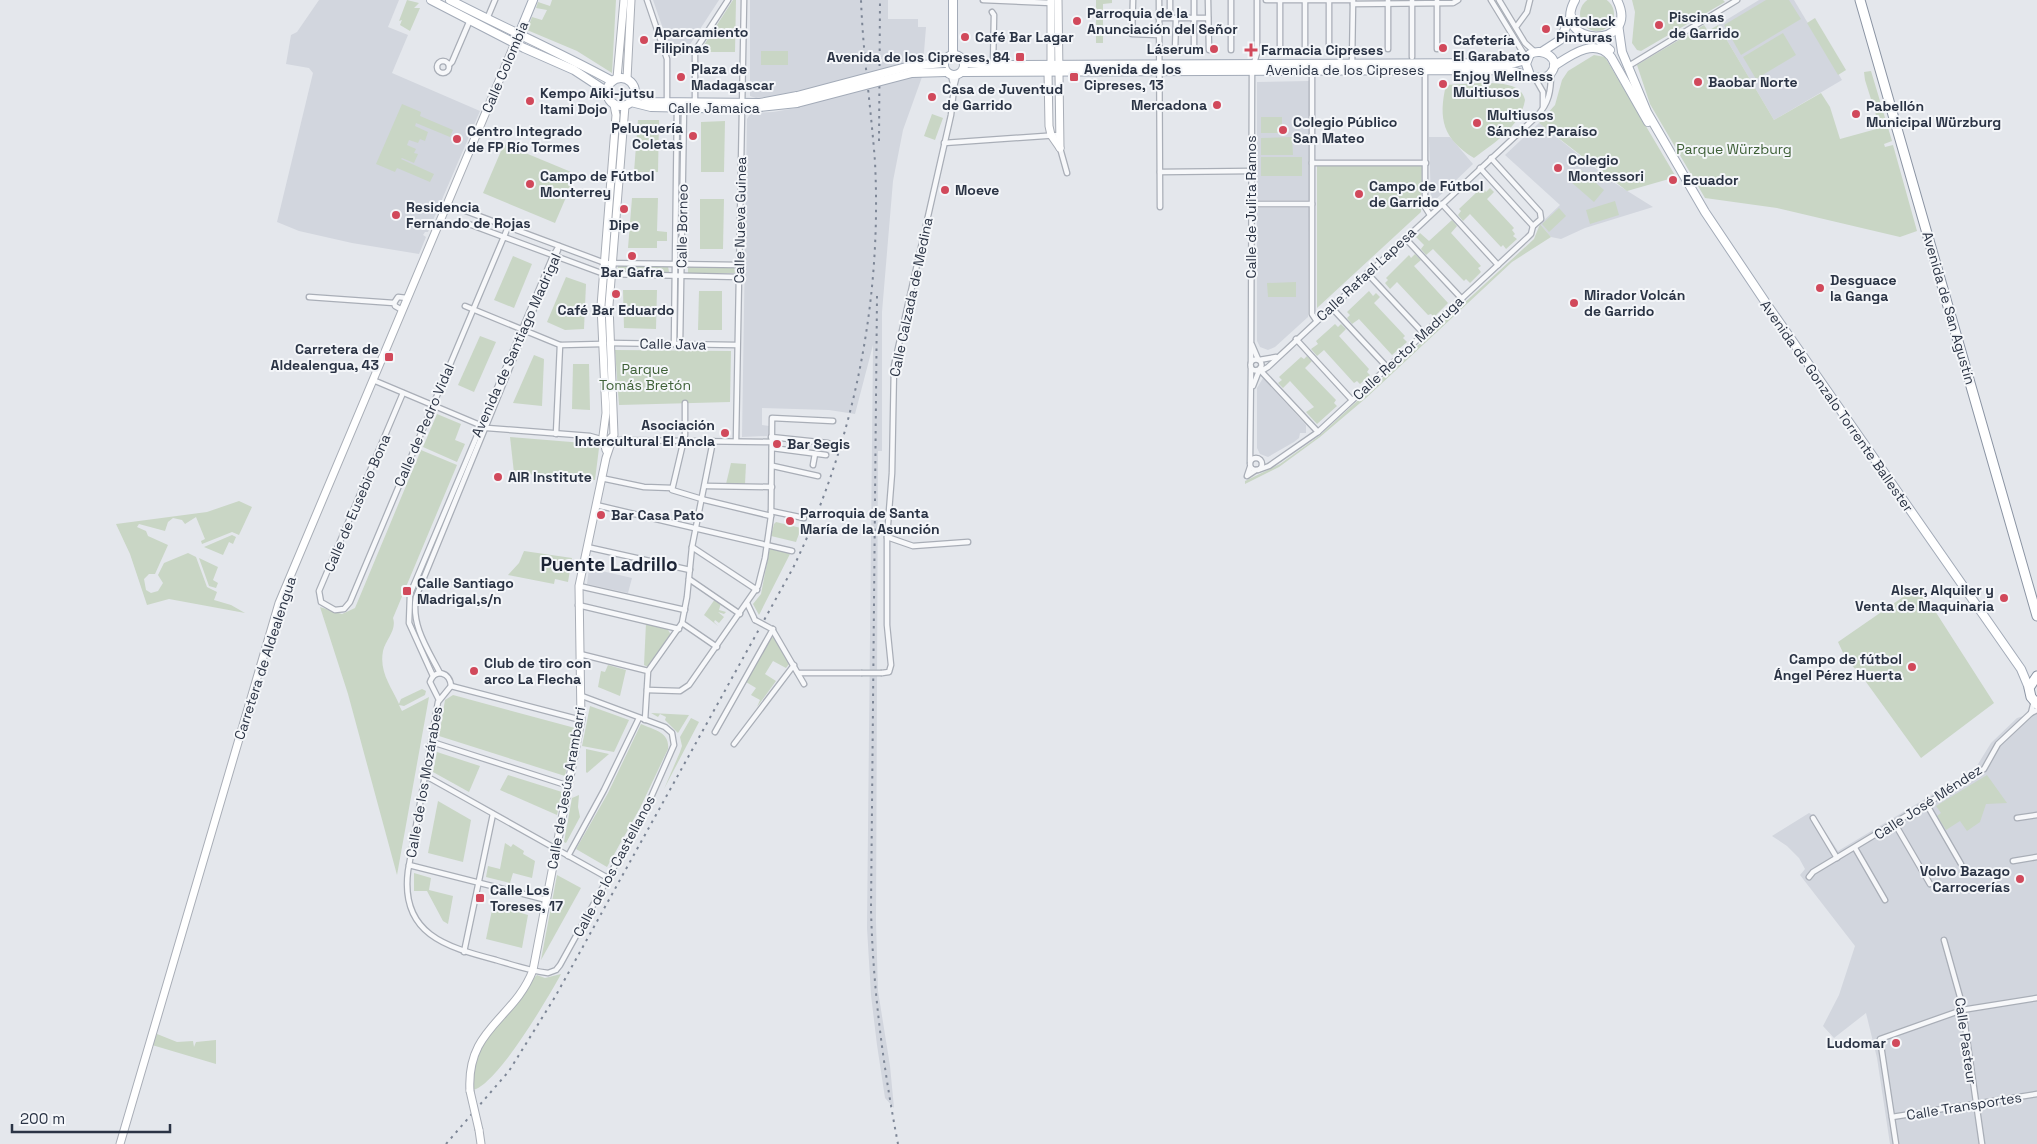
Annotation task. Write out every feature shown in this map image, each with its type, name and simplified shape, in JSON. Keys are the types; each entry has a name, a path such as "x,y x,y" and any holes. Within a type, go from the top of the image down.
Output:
{"highway":[{"name":"Avenida de San Agustín","path":"1860,0 2037,616"},
{"path":"2036,676 2029,688 2036,705"}],"main road":[{"path":"450,0 518,35 615,79 627,79 632,82 635,92 628,104 614,105 607,97 606,91 615,79 624,0"},
{"name":"Calle Colombia","path":"454,188 534,0"},
{"path":"627,79 631,0"},
{"path":"953,0 953,55"},
{"name":"Avenida de Gonzalo Torrente Ballester","path":"1618,0 1621,11 1618,24 1622,52 1627,67 1661,138 1738,264 2021,669 2029,688"},
{"path":"434,1 515,43 574,70 606,91"},
{"path":"1053,1 1055,135 1060,148"},
{"path":"1574,1 1571,16 1560,40 1527,59 1526,68 1532,77 1546,78 1564,59 1594,38 1607,35 1618,24"},
{"name":"Avenida de Gonzalo Torrente Ballester","path":"1571,16 1578,31 1594,38 1611,52 1650,124 1661,138"},
{"path":"1564,59 1591,47 1607,52 1650,124"},
{"path":"1539,52 1551,57 1552,70"},
{"path":"797,100 910,66 944,63 953,55 961,57 965,64 954,74 944,63"},
{"name":"Avenida de los Cipreses","path":"1426,67 1514,63 1527,59"},
{"name":"Avenida de los Cipreses","path":"965,64 1054,68 1426,67 1514,70 1532,77"},
{"name":"Avenida de los Cipreses","path":"1253,67 1312,70 1353,67"},
{"path":"1054,68 1060,109 1055,135"},
{"name":"Avenida de los Cipreses","path":"797,100 912,73 954,74 1054,68"},
{"name":"Calle Jamaica","path":"635,92 647,101 742,106"},
{"name":"Calle Jamaica","path":"628,104 680,108 742,106 797,100"},
{"name":"Calle de Jesús Arambarri","path":"480,1144 479,1130 470,1091 471,1063 478,1045 491,1024 521,995 533,970 581,720 582,696 578,605 586,547 606,458 608,436 606,413 607,274 628,104"},
{"name":"Calle de Jesús Arambarri","path":"608,263 616,115 614,105"},
{"name":"Carretera de Aldealengua","path":"120,1144 279,603 454,188"},
{"path":"2021,669 2036,676"}],"street":[{"path":"487,19 495,0"},
{"path":"647,0 665,51 667,102"},
{"path":"695,103 695,51 728,0"},
{"name":"Calle Nueva Guinea","path":"736,441 744,0"},
{"path":"984,0 1053,1"},
{"path":"1132,0 1132,34 1159,35"},
{"path":"1159,0 1160,206"},
{"path":"1170,0 1170,15"},
{"path":"1194,0 1194,51"},
{"path":"1208,0 1209,50"},
{"path":"1231,0 1231,50"},
{"name":"Calle de Julita Ramos","path":"1250,465 1253,67 1256,53 1257,0"},
{"path":"1266,0 1453,3 1458,0"},
{"path":"1280,0 1280,50"},
{"path":"1304,50 1305,0"},
{"path":"1329,0 1329,51"},
{"path":"1491,0 1527,59"},
{"path":"1499,0 1528,47 1539,52"},
{"path":"1516,27 1525,17 1530,0"},
{"path":"1627,67 1646,53 1737,0"},
{"path":"1353,1 1353,67"},
{"path":"1388,2 1388,49"},
{"path":"1412,2 1412,57"},
{"path":"1437,2 1437,48"},
{"path":"992,12 994,15 993,66"},
{"path":"1159,18 1208,18"},
{"path":"1175,51 1176,18"},
{"path":"449,64 452,62 470,20"},
{"path":"665,51 695,51"},
{"path":"1426,67 1424,155 1426,163 1426,207 1430,215"},
{"path":"1312,70 1312,314 1316,320"},
{"path":"1543,109 1550,94 1552,70"},
{"name":"Calle Calzada de Medina","path":"798,673 882,673 889,672 891,665 887,625 887,537 892,473 894,366 953,102 954,74"},
{"path":"1532,77 1543,92 1543,109"},
{"name":"Calle Borneo","path":"674,344 674,264 680,108"},
{"name":"Calle Borneo","path":"680,108 680,344"},
{"name":"Calle Rafael Lapesa","path":"1259,369 1268,367 1543,109"},
{"path":"944,143 1055,135"},
{"path":"1060,148 1067,173"},
{"path":"1480,168 1533,226 1541,219 1540,212 1491,158"},
{"path":"1312,163 1426,163"},
{"path":"1160,172 1252,171"},
{"path":"1252,204 1312,204"},
{"path":"1442,204 1498,265"},
{"path":"463,210 608,263 739,264"},
{"path":"466,223 555,257 607,274 739,277"},
{"name":"Calle Rector Madruga","path":"1257,470 1264,469 1274,463 1318,432 1530,235 1533,226"},
{"name":"Calle de Pedro Vidal","path":"331,608 342,610 350,602 508,227"},
{"path":"1405,238 1462,299"},
{"name":"Avenida de Santiago Madrigal","path":"433,676 411,631 408,601 480,425 524,330 559,246"},
{"path":"1367,273 1424,334"},
{"path":"309,296 394,303 395,306 402,310"},
{"path":"394,303 398,297 407,298"},
{"path":"465,306 560,345 556,434"},
{"path":"1331,307 1387,367"},
{"name":"Avenida de Santiago Madrigal","path":"440,672 418,629 415,603 418,591 487,428 524,330"},
{"path":"1296,339 1352,400"},
{"name":"Calle Java","path":"560,345 606,343 738,345"},
{"name":"Calle de Julita Ramos","path":"1251,344 1258,360 1259,369 1251,389"},
{"path":"1277,357 1258,360 1251,365 1259,369 1318,432"},
{"path":"373,380 487,428 622,438 828,443"},
{"name":"Calle de Eusebio Bona","path":"331,608 320,601 319,591 403,392"},
{"path":"672,489 685,435 685,403"},
{"path":"647,690 684,689 694,680 757,590 767,545 771,513 773,466 772,418 833,421"},
{"path":"582,696 645,720 648,672 682,623 692,547 713,441"},
{"path":"772,442 814,454 826,455"},
{"name":"Calle de Julita Ramos","path":"1251,451 1255,458"},
{"path":"813,465 814,454"},
{"path":"1261,462 1261,467 1247,476 1250,465 1255,458 1261,462 1274,463"},
{"path":"1250,465 1257,470"},
{"path":"773,466 818,476"},
{"path":"602,478 644,487 672,489 701,498 804,518"},
{"path":"707,486 772,487"},
{"path":"596,505 792,551"},
{"path":"887,537 912,546 968,542"},
{"path":"586,547 690,570"},
{"path":"692,547 757,590"},
{"path":"689,578 740,614"},
{"path":"580,586 685,610"},
{"path":"747,603 755,620 772,629 804,684"},
{"path":"578,605 679,629"},
{"path":"682,623 717,647"},
{"path":"667,626 674,636"},
{"path":"715,732 772,629"},
{"path":"580,654 648,672"},
{"path":"734,744 794,665"},
{"path":"440,672 446,674 451,679 451,686 446,693 434,691 430,682 433,676 440,672"},
{"path":"451,686 581,720"},
{"name":"Calle de los Mozárabes","path":"434,691 439,700"},
{"name":"Calle de los Mozárabes","path":"446,693 439,700 409,865 408,898 422,926 441,943 464,952 533,970"},
{"path":"2031,713 2036,705"},
{"name":"Calle José Méndez","path":"1809,877 1813,872 1984,769 1998,744 2031,713 2036,705"},
{"path":"568,856 604,790 639,718"},
{"name":"Calle de los Castellanos","path":"533,970 551,972 560,965 653,794 673,752 674,737 664,727 645,720"},
{"path":"432,742 569,786"},
{"path":"426,776 608,878"},
{"path":"1926,805 1962,864"},
{"path":"464,952 493,814"},
{"path":"2017,818 2037,815"},
{"path":"1813,818 1837,858"},
{"path":"1895,824 1930,884"},
{"path":"1855,848 1885,900"},
{"path":"2013,861 2037,857"},
{"path":"409,865 547,900"},
{"name":"Calle Pasteur","path":"1944,940 1962,1010 1982,1144"},
{"path":"1896,1144 1880,1039 1962,1010 2037,998"},
{"name":"Calle Transportes","path":"1892,1117 2037,1094"}],"shaded area":[{"path":"319,0 399,0 388,27 408,35 392,73 480,111 428,232 425,232 423,235 426,237 419,254 352,243 299,231 277,222 313,73 309,68 286,64 291,35 297,32"},
{"path":"653,0 719,0 689,46 669,46"},
{"path":"750,0 888,0 888,19 918,19 918,27 926,27 922,77 903,130 893,181 882,312 882,451 878,451 876,922 878,991 890,1066 894,1108 885,1098 877,1045 871,995 867,928 873,345 855,414 829,410 762,408 762,425 769,426 769,434 767,436 742,437 747,119 751,113 773,112 802,107 800,90 777,96 756,98 750,96"},
{"path":"1759,0 1794,0 1842,80 1774,120 1718,25"},
{"name":"Colegio Público San Mateo","path":"1309,81 1309,200 1257,200 1257,82"},
{"name":"Colegio Montessori","path":"1539,123 1613,182 1653,207 1585,228 1561,239 1551,237 1540,224 1560,205 1505,155"},
{"path":"1429,137 1450,137 1473,164 1431,204"},
{"path":"1257,208 1309,208 1308,317 1275,347 1268,350 1260,347 1257,341"},
{"path":"1263,378 1306,425 1306,433 1300,433 1299,438 1294,442 1268,457 1260,454 1257,448 1257,388"},
{"path":"589,568 632,578 628,593 587,584"},
{"path":"2037,712 2037,1144 1890,1144 1877,1058 1866,1013 1834,1038 1823,1026 1839,995 1855,946 1800,875 1805,869 1799,858 1787,846 1772,836 1809,813 1815,816 1838,851 1975,769 1991,743 2017,718"}],"green space":[{"path":"1597,-3 1609,2 1614,14 1609,26 1597,31 1585,26 1580,14 1585,2"},
{"path":"407,0 419,3 414,8 420,8 410,31 400,25 402,20 399,21"},
{"path":"552,0 616,0 612,73 577,51 527,30 532,17 542,20 547,10 536,8 538,2 550,6"},
{"path":"733,0 736,0 735,52 704,52 704,45"},
{"path":"1096,0 1112,0 1112,3 1103,4 1103,43 1096,43"},
{"name":"Piscinas de Garrido","path":"1632,0 1723,0 1725,2 1641,51 1637,50 1632,43 1635,12"},
{"path":"1766,0 1789,0 1801,19 1741,55 1724,25"},
{"path":"1815,18 1846,70 1838,75 1807,23"},
{"name":"Parque Würzburg","path":"1704,25 1708,31 1718,25 1774,120 1821,93 1830,107 1840,139 1880,128 1865,80 1864,72 1871,71 1892,141 1884,144 1885,147 1893,145 1917,231 1900,237 1777,208 1705,198 1650,104 1637,65"},
{"path":"1783,33 1796,55 1756,79 1743,57"},
{"path":"761,51 788,51 788,65 761,65"},
{"path":"1594,55 1605,57 1676,177 1627,191 1539,123 1555,105 1562,80 1568,71"},
{"name":"Multiusos Sánchez Paraíso","path":"1480,83 1513,87 1523,94 1525,100 1518,118 1506,133 1474,158 1449,136 1443,118 1443,108 1446,85"},
{"path":"402,104 421,112 420,116 453,130 450,137 416,123 415,126 428,132 425,141 420,139 418,143 409,140 407,145 416,149 414,153 418,154 414,163 401,159 434,174 430,182 397,168 395,172 376,164"},
{"path":"932,114 943,118 935,140 924,136"},
{"path":"1261,117 1282,117 1282,133 1261,133"},
{"path":"638,120 659,120 658,172 634,172"},
{"path":"725,121 724,172 701,172 701,122"},
{"path":"1292,137 1293,155 1261,155 1261,138"},
{"name":"Campo de Fútbol Monterrey","path":"504,144 576,174 555,223 483,193"},
{"path":"1261,157 1302,157 1302,176 1261,176"},
{"path":"1317,165 1422,166 1421,212 1317,308"},
{"path":"1581,170 1604,190 1594,202 1571,182"},
{"path":"1490,188 1494,192 1487,199 1514,228 1512,230 1515,234 1513,236 1517,239 1506,249 1503,245 1501,247 1470,214 1463,221 1458,215 1461,211 1459,209 1478,191 1480,193 1484,189 1486,192"},
{"path":"632,198 658,198 657,231 667,232 667,241 657,241 657,248 628,248"},
{"path":"700,199 724,199 723,249 700,249"},
{"path":"1615,201 1619,215 1590,224 1586,210"},
{"path":"1559,208 1566,216 1549,232 1542,224"},
{"path":"1452,220 1457,226 1451,233 1481,266 1478,268 1481,272 1470,283 1466,279 1464,281 1433,249 1426,255 1421,249 1424,245 1416,237 1420,233 1429,241"},
{"path":"1540,224 1551,237 1512,262 1366,398 1320,437 1279,467 1245,484 1245,481 1280,464 1319,436 1534,239"},
{"path":"1415,254 1421,260 1414,266 1448,303 1434,317 1431,314 1428,315 1397,282 1390,289 1385,283 1388,280 1386,278 1409,255 1411,258"},
{"path":"513,256 532,264 514,308 494,300"},
{"path":"618,266 668,266 669,272 617,272"},
{"path":"688,267 734,267 735,273 688,273"},
{"path":"566,277 586,284 584,329 565,330 547,322"},
{"path":"1296,282 1296,297 1268,297 1267,283"},
{"path":"623,290 657,290 656,329 624,328"},
{"path":"699,291 722,291 722,330 698,330"},
{"path":"1369,291 1373,296 1376,293 1380,297 1374,303 1405,336 1403,338 1407,342 1392,355 1359,319 1352,324 1347,318 1350,315 1347,312"},
{"path":"1335,324 1338,327 1341,324 1346,329 1339,336 1369,369 1367,372 1370,375 1360,384 1357,381 1354,383 1324,350 1317,356 1311,349 1318,344 1316,341"},
{"path":"480,336 496,342 474,392 458,385"},
{"name":"Parque Tomás Bretón","path":"615,350 731,351 730,402 619,405"},
{"path":"534,355 544,359 542,406 513,403"},
{"path":"1307,356 1312,361 1305,368 1336,400 1334,403 1337,406 1317,424 1306,412 1314,407 1290,381 1283,388 1278,383 1282,380 1279,377 1301,357 1304,359"},
{"path":"573,364 589,364 590,410 572,409"},
{"path":"437,414 461,424 455,440 465,444 457,462 423,447"},
{"path":"510,437 596,444 599,448 595,480 514,473"},
{"path":"421,450 457,465 393,618 394,627 383,651 384,672 399,704 401,699 422,689 426,691 425,695 404,706 399,705 402,711 429,697 397,875 348,694 320,607 342,614 355,608"},
{"path":"731,463 746,464 745,484 726,484"},
{"path":"239,501 252,507 239,535 232,532 202,544 201,541 205,539 196,517 185,524 182,520 173,518 168,522 165,531 139,524 137,527 146,531 148,536 168,545 155,574 149,574 144,579 146,590 151,593 158,591 163,583 158,575 164,563 188,553 196,557 207,587 217,592 214,600 231,605 245,613 169,599 147,605 130,554 116,524 207,512"},
{"path":"776,522 801,528 796,542 771,536"},
{"path":"232,535 236,537 233,544 229,542 223,555 204,547"},
{"path":"770,547 791,552 759,615 753,604 761,594"},
{"path":"524,551 572,558 568,582 555,579 554,584 508,575 519,563"},
{"path":"199,558 218,567 213,580 218,583 216,588 209,586"},
{"name":"Campo de fútbol Ángel Pérez Huerta","path":"1919,586 1994,703 1921,758 1861,675 1846,659 1838,642"},
{"path":"715,599 721,603 719,610 726,612 724,614 718,612 724,617 719,623 715,620 714,622 718,626 704,615"},
{"path":"646,623 667,628 671,635 648,667 644,665"},
{"path":"774,637 789,664 786,668 773,661 765,674 776,681 757,707 760,700 751,695 756,688 746,682 770,638"},
{"path":"608,665 626,670 620,696 598,687 601,671 605,672"},
{"path":"453,695 575,728 565,776 439,736 445,700"},
{"path":"590,706 629,720 614,752 582,746"},
{"path":"651,713 689,715 678,733 665,720 666,717 660,714 658,717"},
{"path":"691,718 699,722 664,789 682,746 680,737"},
{"path":"641,724 664,735 668,743 668,749 640,808 607,867 576,849 608,793"},
{"path":"586,749 609,754 587,773 586,772"},
{"path":"437,752 480,766 469,792 433,772"},
{"path":"508,775 562,792 557,815 500,790"},
{"path":"1987,775 2007,803 1986,804 1980,822 1967,831 1960,821 1946,830 1937,816 1941,813 1936,806"},
{"path":"579,795 578,807 580,817 566,843 564,842 572,798"},
{"path":"438,801 471,820 463,862 428,853"},
{"path":"505,843 511,847 513,844 524,851 523,854 535,861 532,878 513,873 510,883 486,877 488,866 500,869"},
{"path":"414,873 431,878 429,890 453,896 448,924 443,921 427,891 414,891"},
{"path":"557,875 581,888 541,960"},
{"path":"493,905 528,915 522,948 486,939"},
{"path":"561,974 534,1020 508,1057 483,1085 473,1090 476,1062 484,1041 517,1004 531,981 537,975 545,978"},
{"path":"157,1034 177,1042 193,1041 194,1047 196,1042 216,1040 216,1064 152,1045"}],"railway":[{"path":"446,1144 509,1071 555,997 793,568 833,471 848,421 860,370 874,267 875,162 863,41 861,0"},
{"path":"879,141 880,0"},
{"path":"877,296 871,909 880,1027 898,1144"}],"place":[{"name":"Parroquia de la Anunciación del Señor","path":"1077,21"},
{"name":"Piscinas de Garrido","path":"1659,25"},
{"name":"Autolack Pinturas","path":"1546,29"},
{"name":"Café Bar Lagar","path":"965,37"},
{"name":"Aparcamiento Filipinas","path":"644,40"},
{"name":"Cafetería El Garabato","path":"1443,48"},
{"name":"Láserum","path":"1214,49"},
{"name":"Farmacia Cipreses","path":"1251,50"},
{"name":"Avenida de los Cipreses, 84","path":"1020,57"},
{"name":"Plaza de Madagascar","path":"681,77"},
{"name":"Avenida de los Cipreses, 13","path":"1074,77"},
{"name":"Baobar Norte","path":"1698,82"},
{"name":"Enjoy Wellness Multiusos","path":"1443,84"},
{"name":"Casa de Juventud de Garrido","path":"932,97"},
{"name":"Kempo Aiki-jutsu Itami Dojo","path":"530,101"},
{"name":"Mercadona","path":"1217,105"},
{"name":"Pabellón Municipal Würzburg","path":"1856,114"},
{"name":"Multiusos Sánchez Paraíso","path":"1477,123"},
{"name":"Colegio Público San Mateo","path":"1283,130"},
{"name":"Peluquería Coletas","path":"693,136"},
{"name":"Centro Integrado de FP Río Tormes","path":"457,139"},
{"name":"Colegio Montessori","path":"1558,168"},
{"name":"Ecuador","path":"1673,180"},
{"name":"Campo de Fútbol Monterrey","path":"530,184"},
{"name":"Moeve","path":"945,190"},
{"name":"Campo de Fútbol de Garrido","path":"1359,194"},
{"name":"Dipe","path":"624,209"},
{"name":"Residencia Fernando de Rojas","path":"396,215"},
{"name":"Bar Gafra","path":"632,256"},
{"name":"Desguace la Ganga","path":"1820,288"},
{"name":"Café Bar Eduardo","path":"616,294"},
{"name":"Mirador Volcán de Garrido","path":"1574,303"},
{"name":"Carretera de Aldealengua, 43","path":"389,357"},
{"name":"Asociación Intercultural El Ancla","path":"725,433"},
{"name":"Bar Segis","path":"777,444"},
{"name":"AIR Institute","path":"498,477"},
{"name":"Bar Casa Pato","path":"601,515"},
{"name":"Parroquia de Santa María de la Asunción","path":"790,521"},
{"name":"Calle Santiago Madrigal,s/n","path":"407,591"},
{"name":"Alser, Alquiler y Venta de Maquinaria","path":"2004,598"},
{"name":"Campo de fútbol Ángel Pérez Huerta","path":"1912,667"},
{"name":"Club de tiro con arco La Flecha","path":"474,671"},
{"name":"Volvo Bazago Carrocerías","path":"2020,879"},
{"name":"Calle Los Toreses, 17","path":"480,898"},
{"name":"Ludomar","path":"1896,1043"}],"district":[{"name":"Puente Ladrillo","path":"609,564"}]}
